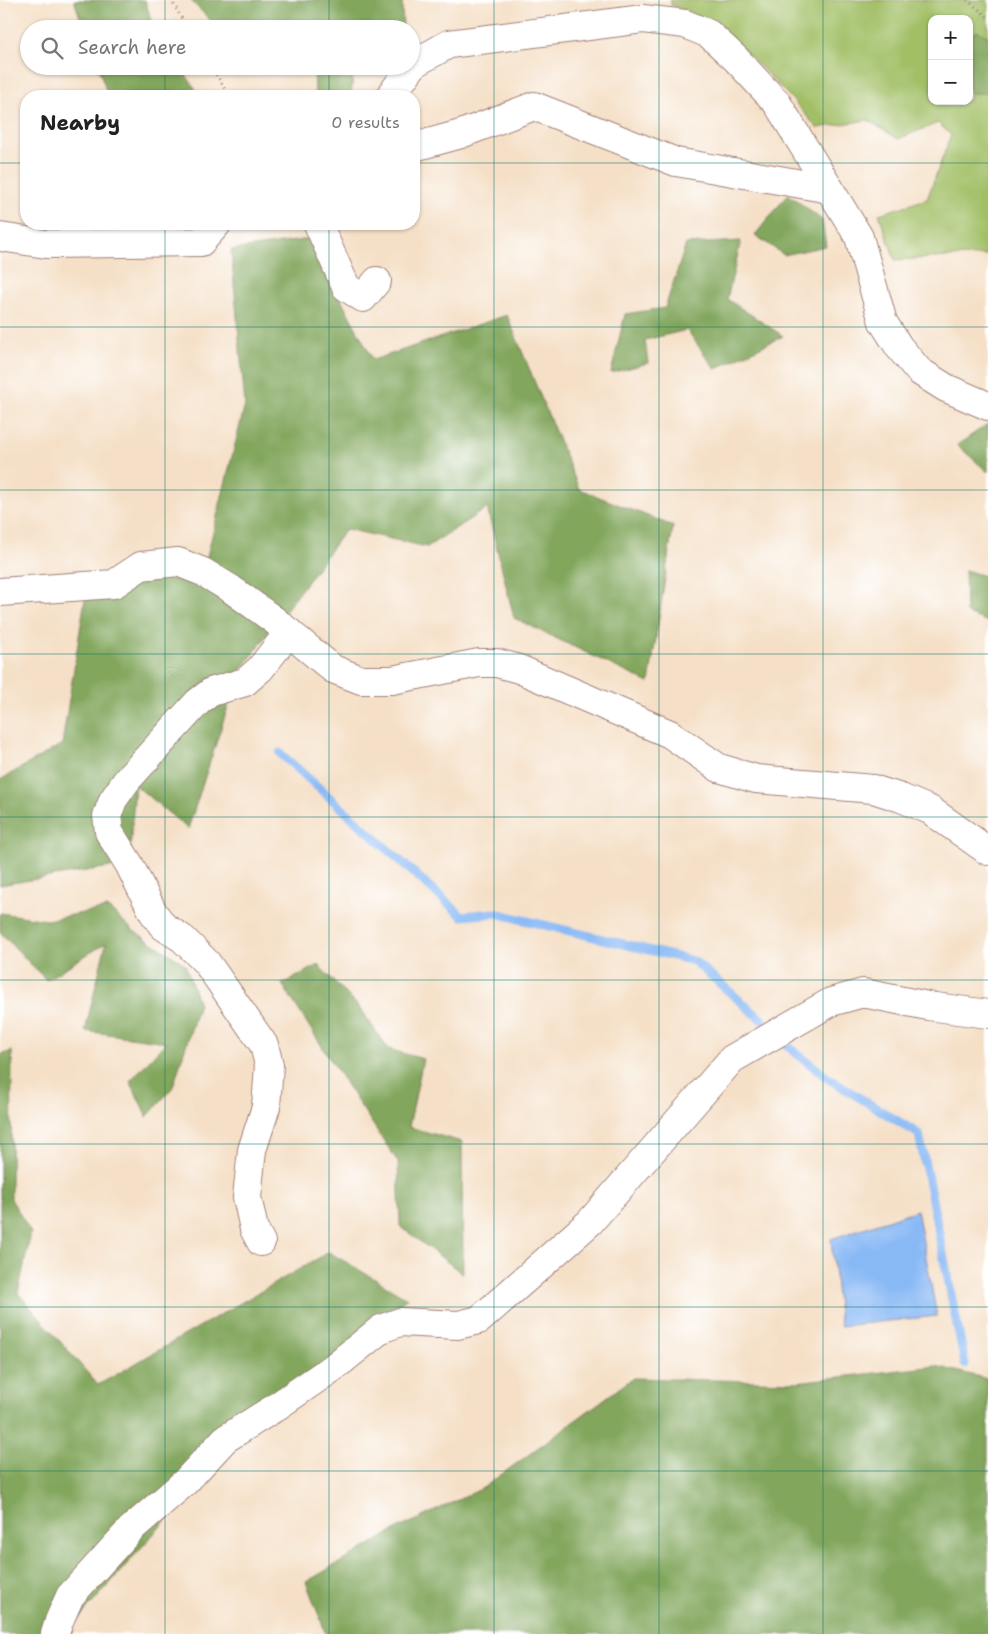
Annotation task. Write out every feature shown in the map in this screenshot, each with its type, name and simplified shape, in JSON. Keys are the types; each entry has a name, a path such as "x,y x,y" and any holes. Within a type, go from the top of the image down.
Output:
{"street":[{"path":"420,61 449,44 643,19 685,24 709,34 736,59 777,103 830,189 858,237 884,322 898,347 919,371 946,388 988,406"},
{"path":"395,90 407,75"},
{"path":"420,145 461,134 534,106 676,162 830,189"},
{"path":"0,237 46,244 201,242 212,230"},
{"path":"321,230 346,287 363,298 378,281"},
{"path":"0,592 114,584 141,566 178,562 203,572 231,589 289,632 333,669 361,680 392,680 479,663 497,662 519,669 670,734 719,768 756,779 873,789 930,810 988,851"},
{"path":"260,1242 254,1230 247,1197 252,1150 266,1107 270,1065 264,1044 207,963 182,939 164,926 153,912 129,864 109,832 107,816 113,800 127,780 198,702 211,692 245,682 260,668 289,632"},
{"path":"55,1634 70,1596 132,1529 185,1482 225,1439 274,1409 319,1378 381,1329 400,1322 458,1325 479,1320 590,1222 732,1059 831,1002 863,993 928,1006 988,1014"}],"path":[{"path":"171,0 183,20"},
{"path":"967,0 988,17"},
{"path":"216,75 225,90"}],"green space":[{"path":"74,0 145,0 151,20 81,20"},
{"path":"190,0 402,0 403,20 210,20"},
{"path":"671,0 988,0 988,255 895,260 879,214 927,199 951,135 938,123 898,139 868,120 817,128 793,100 718,24 671,5"},
{"path":"978,31 988,37 988,93 973,93 973,34"},
{"path":"101,75 186,75 196,90 106,90"},
{"path":"314,75 353,75 352,90 315,90"},
{"path":"788,194 822,220 826,246 784,255 755,235"},
{"path":"309,239 373,360 507,315 579,489 673,526 649,683 514,618 487,508 427,547 346,529 239,673 188,829 135,785 129,864 0,885 0,780 62,744 87,586 203,572 245,405 231,250"},
{"path":"741,241 727,299 783,336 715,369 687,330 645,340 648,363 611,373 625,314 665,308 686,244"},
{"path":"988,424 988,472 957,445"},
{"path":"965,570 988,577 988,622 966,613"},
{"path":"108,908 134,931 185,964 199,1004 173,1087 147,1117 130,1081 166,1042 85,1031 106,943 46,980 0,932 0,913 47,920"},
{"path":"318,965 360,1008 388,1049 423,1059 409,1127 462,1142 463,1274 400,1226 398,1162 282,984"},
{"path":"12,1051 11,1199 31,1233 18,1293 98,1385 329,1252 407,1298 234,1443 65,1634 0,1634 0,1055"},
{"path":"936,1366 988,1379 988,1634 326,1634 306,1582 401,1527 483,1488 633,1378 796,1382"}],"water":[{"path":"917,1210 937,1316 840,1326 831,1239"}],"waterway":[{"path":"280,753 462,916 495,913 694,961 762,1020"},
{"path":"785,1044 829,1079 919,1134 965,1364"}]}
